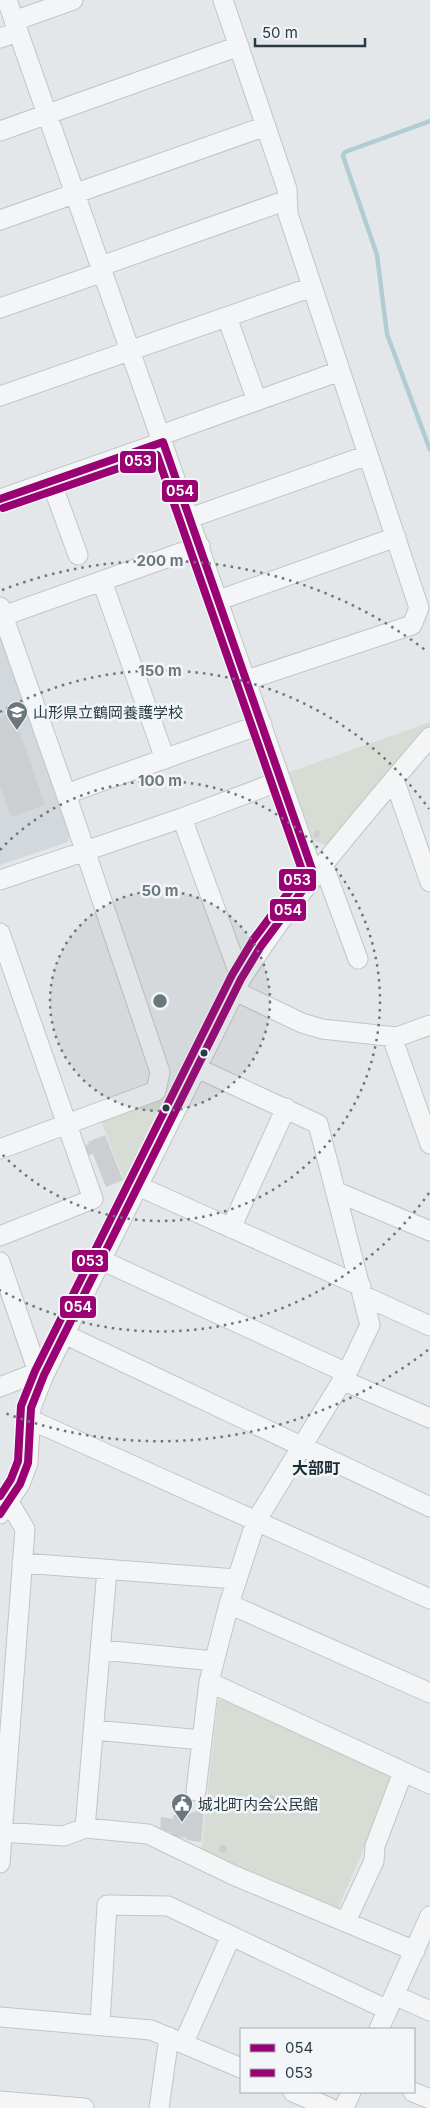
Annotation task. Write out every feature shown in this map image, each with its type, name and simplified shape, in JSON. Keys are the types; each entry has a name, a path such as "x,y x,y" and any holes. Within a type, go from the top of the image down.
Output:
{"street":[{"path":"7,0 247,680 280,781 358,959"},
{"path":"0,38 16,26 73,0"},
{"path":"223,0 287,189 288,214 419,608 412,625 247,680"},
{"path":"0,131 239,46"},
{"path":"0,220 266,126"},
{"path":"0,308 287,200"},
{"path":"0,396 312,287"},
{"path":"227,318 256,401"},
{"path":"0,499 256,401 340,371"},
{"path":"190,518 368,454"},
{"path":"51,481 78,555"},
{"path":"219,600 396,537"},
{"path":"0,1149 156,1090 160,1072 2,611 102,581 200,546"},
{"path":"102,581 165,759"},
{"path":"66,794 262,724"},
{"path":"0,1863 7,1680 25,1528 5,1508 28,1463 29,1419 41,1374 64,1334 238,985 266,940 319,869 430,737"},
{"path":"394,779 430,882"},
{"path":"0,880 182,818 280,781"},
{"path":"182,818 238,985 302,1023 322,1029 392,1037 430,1025"},
{"path":"0,933 93,1199 0,1236"},
{"path":"392,1037 430,1144"},
{"path":"196,1791 209,1682 236,1579 256,1521 345,1377 370,1325 318,1124 197,1068"},
{"path":"231,1228 286,1108"},
{"path":"138,1186 231,1228 430,1326"},
{"path":"337,1192 430,1231"},
{"path":"101,1260 430,1418"},
{"path":"0,1262 41,1374"},
{"path":"64,1334 430,1507"},
{"path":"0,1387 41,1374"},
{"path":"29,1419 430,1599"},
{"path":"22,1563 236,1579"},
{"path":"85,1828 102,1650 107,1570"},
{"path":"229,1604 430,1693"},
{"path":"102,1650 214,1661"},
{"path":"209,1682 430,1784"},
{"path":"94,1730 202,1740"},
{"path":"347,1918 374,1861 375,1846 403,1772"},
{"path":"1,1832 64,1836 85,1828 148,1834 232,1875 415,1951"},
{"path":"100,2024 107,1905 168,1906 231,1936 391,2002 430,2011"},
{"path":"379,2028 430,1916"},
{"path":"160,2108 176,2040 231,1936"},
{"path":"0,2017 100,2024 151,2030 240,2068"},
{"path":"296,2093 330,2108"},
{"path":"344,2108 351,2093"},
{"path":"415,2093 430,2099"},
{"path":"0,2101 84,2108"}],"shaded area":[{"name":"山形県立鶴岡養護学校","path":"0,628 70,834 68,842 0,865"},
{"path":"430,722 430,727 328,846 312,840 287,773"},
{"path":"153,1099 164,1102 124,1180 101,1121"},
{"path":"223,1699 396,1775 337,1911 201,1852 218,1700"}],"building":[{"path":"13,712 45,805 11,817 0,785 0,717"},
{"path":"315,830 320,831 319,838 313,837"},
{"path":"105,1135 123,1180 106,1187 93,1154 88,1155 84,1146 89,1144 88,1142"},
{"path":"270,1794 280,1799 275,1810 265,1805"},
{"name":"城北町内会公民館","path":"196,1811 204,1812 201,1842 171,1836 171,1832 160,1831 161,1817 173,1819 173,1815 185,1816"},
{"path":"223,1845 227,1849 223,1853 219,1849"}],"waterway":[{"path":"430,121 345,152 343,156 377,255 387,334 430,450"}],"transit line":[{"name":"054","path":"0,499 163,442 314,875 261,946 241,979 44,1375 31,1408 28,1463 20,1484 0,1514"},
{"name":"053","path":"0,1496 11,1479 18,1461 21,1406 35,1371 232,975 253,940 303,873 157,455 3,508"}],"place":[{"name":"山形県立鶴岡養護学校","path":"17,731"},
{"name":"城北町内会公民館","path":"182,1823"}],"district":[{"name":"大部町","path":"316,1468"}]}
